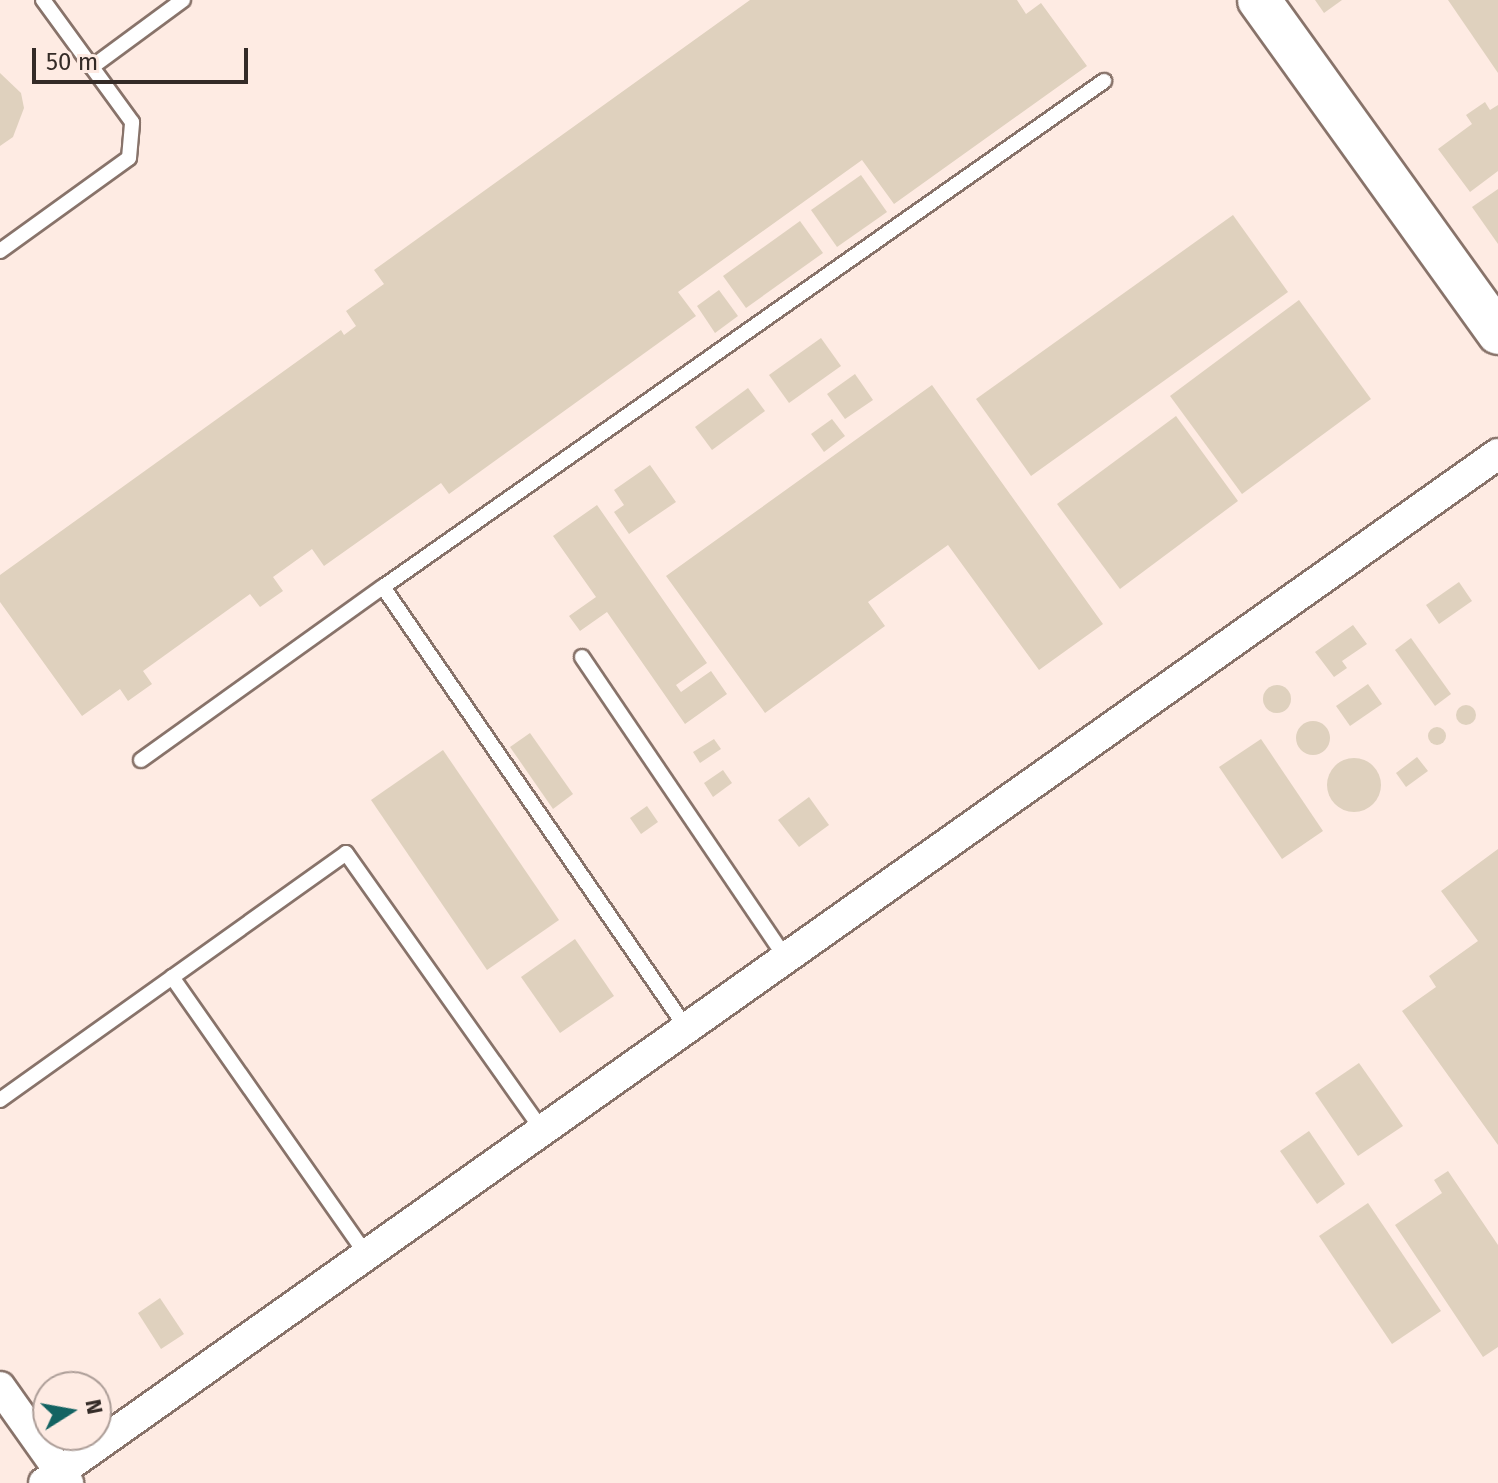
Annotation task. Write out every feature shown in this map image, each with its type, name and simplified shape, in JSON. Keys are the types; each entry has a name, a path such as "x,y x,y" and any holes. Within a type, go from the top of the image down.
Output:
{"street":[{"path":"1259,0 1498,333"},
{"path":"0,1387 58,1479 367,1255 1498,454"}],"lane":[{"path":"0,251 129,158 132,122 43,0"},
{"path":"92,67 183,0"},
{"path":"141,760 1104,81"},
{"path":"383,587 687,1029"},
{"path":"582,657 786,958"},
{"path":"0,1100 346,853 543,1131"},
{"path":"172,977 367,1255"}],"building":[{"path":"750,0 1017,0 1026,14 1041,3 1087,66 894,204 862,160 678,292 696,316 449,494 441,483 324,566 312,549 273,577 283,591 260,607 250,594 143,671 152,684 128,701 120,689 82,716 0,602 0,575 341,330 344,335 356,326 346,311 384,284 374,270"},
{"path":"1315,0 1342,0 1324,13"},
{"path":"1448,0 1498,0 1498,73"},
{"path":"0,73 21,93 24,108 13,137 0,146"},
{"path":"1485,102 1490,110 1498,105 1498,171 1470,192 1438,149 1472,124 1466,115"},
{"path":"861,175 887,212 837,247 811,210"},
{"path":"1498,189 1498,244 1472,207"},
{"path":"1233,215 1288,292 1031,476 976,399"},
{"path":"800,221 823,253 746,308 723,276"},
{"path":"719,290 738,316 715,333 697,306"},
{"path":"1299,300 1371,399 1242,494 1170,396"},
{"path":"821,338 841,366 789,403 769,375"},
{"path":"855,374 873,400 845,419 827,394"},
{"path":"932,385 1103,624 1039,670 948,545 868,602 885,626 765,713 666,576"},
{"path":"748,388 765,411 712,450 695,427"},
{"path":"1176,416 1238,501 1120,589 1057,504"},
{"path":"832,419 845,436 824,452 811,434"},
{"path":"650,465 676,502 629,534 614,512 624,505 614,490"},
{"path":"597,505 707,663 676,685 681,692 711,671 727,694 685,724 607,612 580,631 569,616 596,597 553,536"},
{"path":"1459,582 1472,601 1439,624 1426,605"},
{"path":"1353,625 1367,644 1342,661 1347,668 1334,677 1315,652"},
{"path":"1411,638 1451,694 1435,706 1395,650"},
{"path":"1368,684 1382,704 1350,726 1336,706"},
{"path":"1277,685 1287,689 1291,699 1287,709 1277,713 1267,709 1263,699 1267,689"},
{"path":"1466,705 1473,708 1476,715 1473,722 1466,725 1459,722 1456,715 1459,708"},
{"path":"1313,721 1325,726 1330,738 1325,750 1313,755 1301,750 1296,738 1301,726"},
{"path":"1437,727 1446,736 1437,745 1428,736"},
{"path":"530,733 573,794 553,809 510,747"},
{"path":"714,739 721,749 700,763 693,752"},
{"path":"1261,739 1323,831 1282,859 1219,767"},
{"path":"443,750 559,920 487,970 371,800"},
{"path":"1417,757 1428,771 1406,787 1396,773"},
{"path":"1354,758 1373,766 1381,785 1373,804 1354,812 1335,804 1327,785 1335,766"},
{"path":"723,770 732,783 713,797 704,783"},
{"path":"809,797 829,825 799,847 778,820"},
{"path":"647,806 658,822 641,834 630,818"},
{"path":"1498,849 1498,1145 1402,1011 1436,987 1429,976 1478,941 1441,891"},
{"path":"575,939 614,996 560,1033 521,977"},
{"path":"1359,1063 1403,1126 1358,1156 1315,1093"},
{"path":"1309,1131 1345,1184 1317,1204 1280,1151"},
{"path":"1448,1171 1498,1245 1498,1347 1483,1357 1395,1225 1442,1193 1434,1180"},
{"path":"1368,1203 1441,1311 1392,1344 1319,1236"},
{"path":"160,1298 184,1334 161,1349 138,1313"}]}
